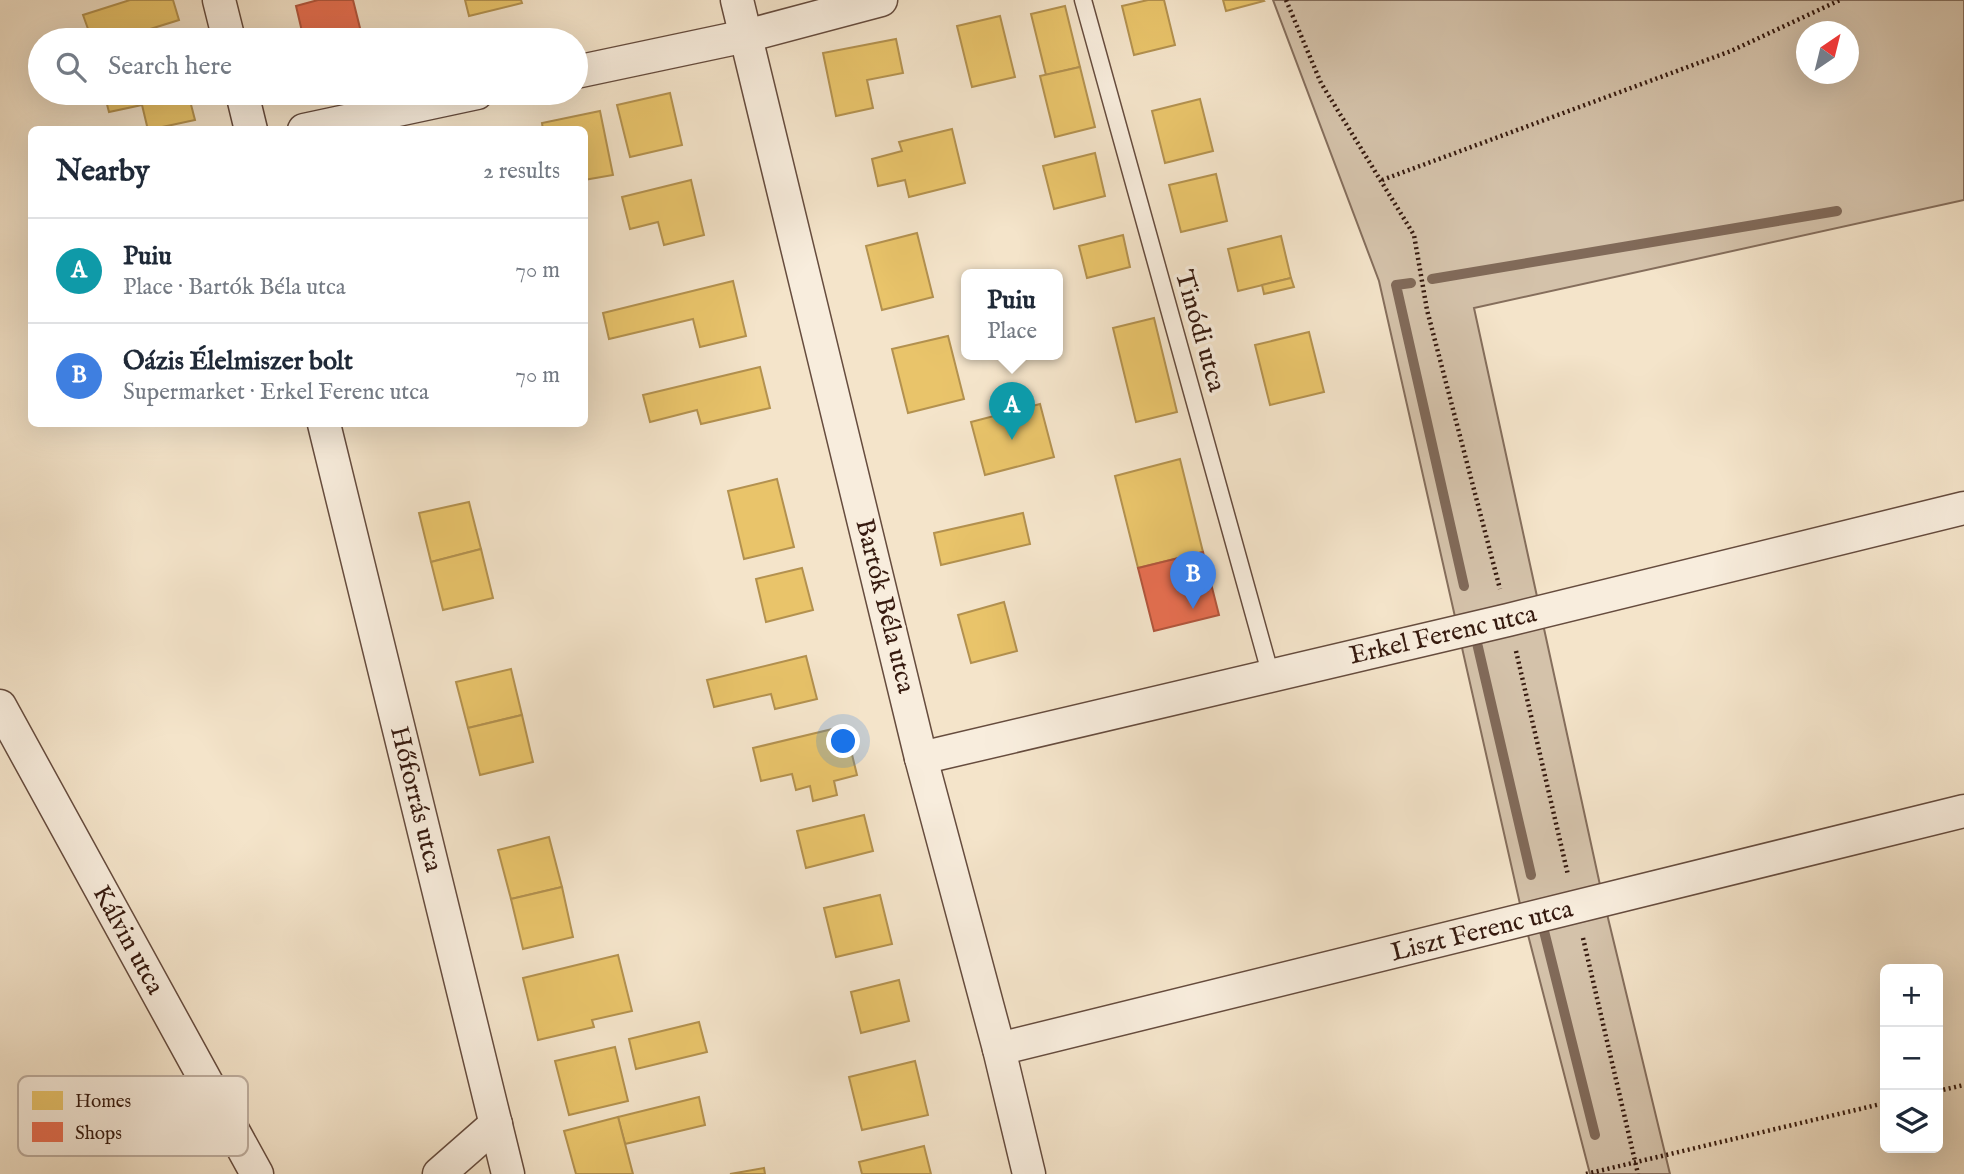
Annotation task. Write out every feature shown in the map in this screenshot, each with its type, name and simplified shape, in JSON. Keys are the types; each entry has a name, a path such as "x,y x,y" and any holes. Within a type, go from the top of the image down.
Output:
{"street":[{"path":"219,0 226,28"},
{"name":"Bartók Béla utca","path":"737,0 921,758 999,1049 1029,1174"},
{"path":"588,69 747,36 881,0"},
{"path":"245,105 250,126"},
{"path":"323,126 421,105"},
{"name":"Hőforrás utca","path":"325,427 508,1174"},
{"name":"Erkel Ferenc utca","path":"921,758 1964,509"},
{"name":"Kálvin utca","path":"0,706 203,1076"},
{"name":"Liszt Ferenc utca","path":"999,1049 1964,811"},
{"path":"439,1174 496,1124"},
{"name":"Kálvin utca","path":"247,1156 257,1174"}],"lane":[{"name":"Tinódi utca","path":"1083,0 1271,676"}],"path":[{"path":"1286,0 1321,83 1414,235 1427,310 1508,620"},
{"path":"1382,180 1731,51 1840,0"},
{"path":"1942,1090 1964,1085"},
{"path":"1586,1174 1880,1104"}],"shaded area":[{"path":"1273,0 1964,0 1964,200 1474,308 1600,885 1670,1174 1590,1174 1520,904 1379,281"}],"building: Homes":[{"path":"130,0 173,0 179,20 153,28 88,28 83,15"},
{"path":"465,0 521,0 522,3 469,16"},
{"path":"1148,0 1164,0 1175,45 1134,55 1122,6"},
{"path":"1223,0 1263,0 1264,1 1226,11"},
{"path":"1065,6 1080,67 1046,75 1031,14"},
{"path":"1000,16 1015,77 972,87 957,26"},
{"path":"896,39 903,73 867,80 873,108 836,116 823,53"},
{"path":"1080,67 1095,127 1055,137 1040,76"},
{"path":"670,93 682,145 630,157 617,105"},
{"path":"1200,99 1213,151 1165,163 1152,111"},
{"path":"107,105 142,105 109,112"},
{"path":"142,105 191,105 195,120 167,126 147,126"},
{"path":"600,111 613,175 588,179 588,126 542,126 542,123"},
{"path":"952,129 965,183 909,197 905,180 878,186 872,159 902,151 899,142"},
{"path":"1095,153 1105,196 1054,209 1043,166"},
{"path":"1216,174 1227,221 1181,232 1169,185"},
{"path":"691,180 704,235 664,245 658,222 630,229 622,197"},
{"path":"917,233 933,297 882,310 866,246"},
{"path":"1123,235 1130,267 1087,278 1079,246"},
{"path":"1281,236 1291,278 1238,291 1228,249"},
{"path":"1291,278 1294,287 1264,294 1262,285"},
{"path":"733,281 746,336 700,347 693,319 609,339 603,313"},
{"path":"1154,318 1177,412 1136,422 1113,328"},
{"path":"1309,332 1324,392 1270,405 1255,345"},
{"path":"948,336 964,399 908,413 892,349"},
{"path":"760,367 770,408 701,424 697,410 650,422 643,395"},
{"path":"1040,404 1054,457 985,475 971,422"},
{"path":"1180,459 1203,552 1138,568 1115,476"},
{"path":"777,479 794,547 744,559 728,491"},
{"path":"469,502 481,549 431,562 419,513"},
{"path":"1023,513 1030,544 941,565 934,533"},
{"path":"481,549 493,598 443,610 431,562"},
{"path":"802,568 813,610 766,622 756,579"},
{"path":"1004,602 1017,651 971,663 958,615"},
{"path":"806,656 817,699 775,709 771,694 714,707 707,680"},
{"path":"511,669 522,715 468,728 456,682"},
{"path":"522,715 533,762 480,775 468,728"},
{"path":"845,726 857,775 834,781 837,795 813,801 810,786 796,790 792,774 761,781 753,748"},
{"path":"864,815 873,851 806,868 797,831"},
{"path":"549,837 562,887 511,899 498,850"},
{"path":"562,887 573,937 523,949 511,899"},
{"path":"880,895 892,944 836,957 824,908"},
{"path":"618,955 632,1011 592,1020 594,1027 538,1040 523,978"},
{"path":"899,980 909,1021 861,1033 851,992"},
{"path":"699,1022 707,1052 636,1069 629,1039"},
{"path":"615,1047 628,1101 569,1115 555,1061"},
{"path":"915,1061 928,1115 862,1130 849,1077"},
{"path":"699,1097 705,1125 625,1144 618,1117"},
{"path":"618,1117 633,1174 576,1174 564,1131"},
{"path":"924,1146 931,1174 862,1174 859,1162"},
{"path":"764,1168 765,1174 730,1174"}],"building: Shops":[{"path":"318,0 353,0 360,28 301,28 296,6"},
{"path":"1203,552 1219,615 1154,631 1138,568"}],"waterway":[{"path":"1432,279 1837,211"},
{"path":"1411,283 1396,285 1464,586"},
{"path":"1477,643 1531,875"},
{"path":"1543,927 1595,1135"}],"place":[{"name":"Puiu","path":"1012,440"},
{"name":"Oázis Élelmiszer bolt","path":"1193,609"}]}
